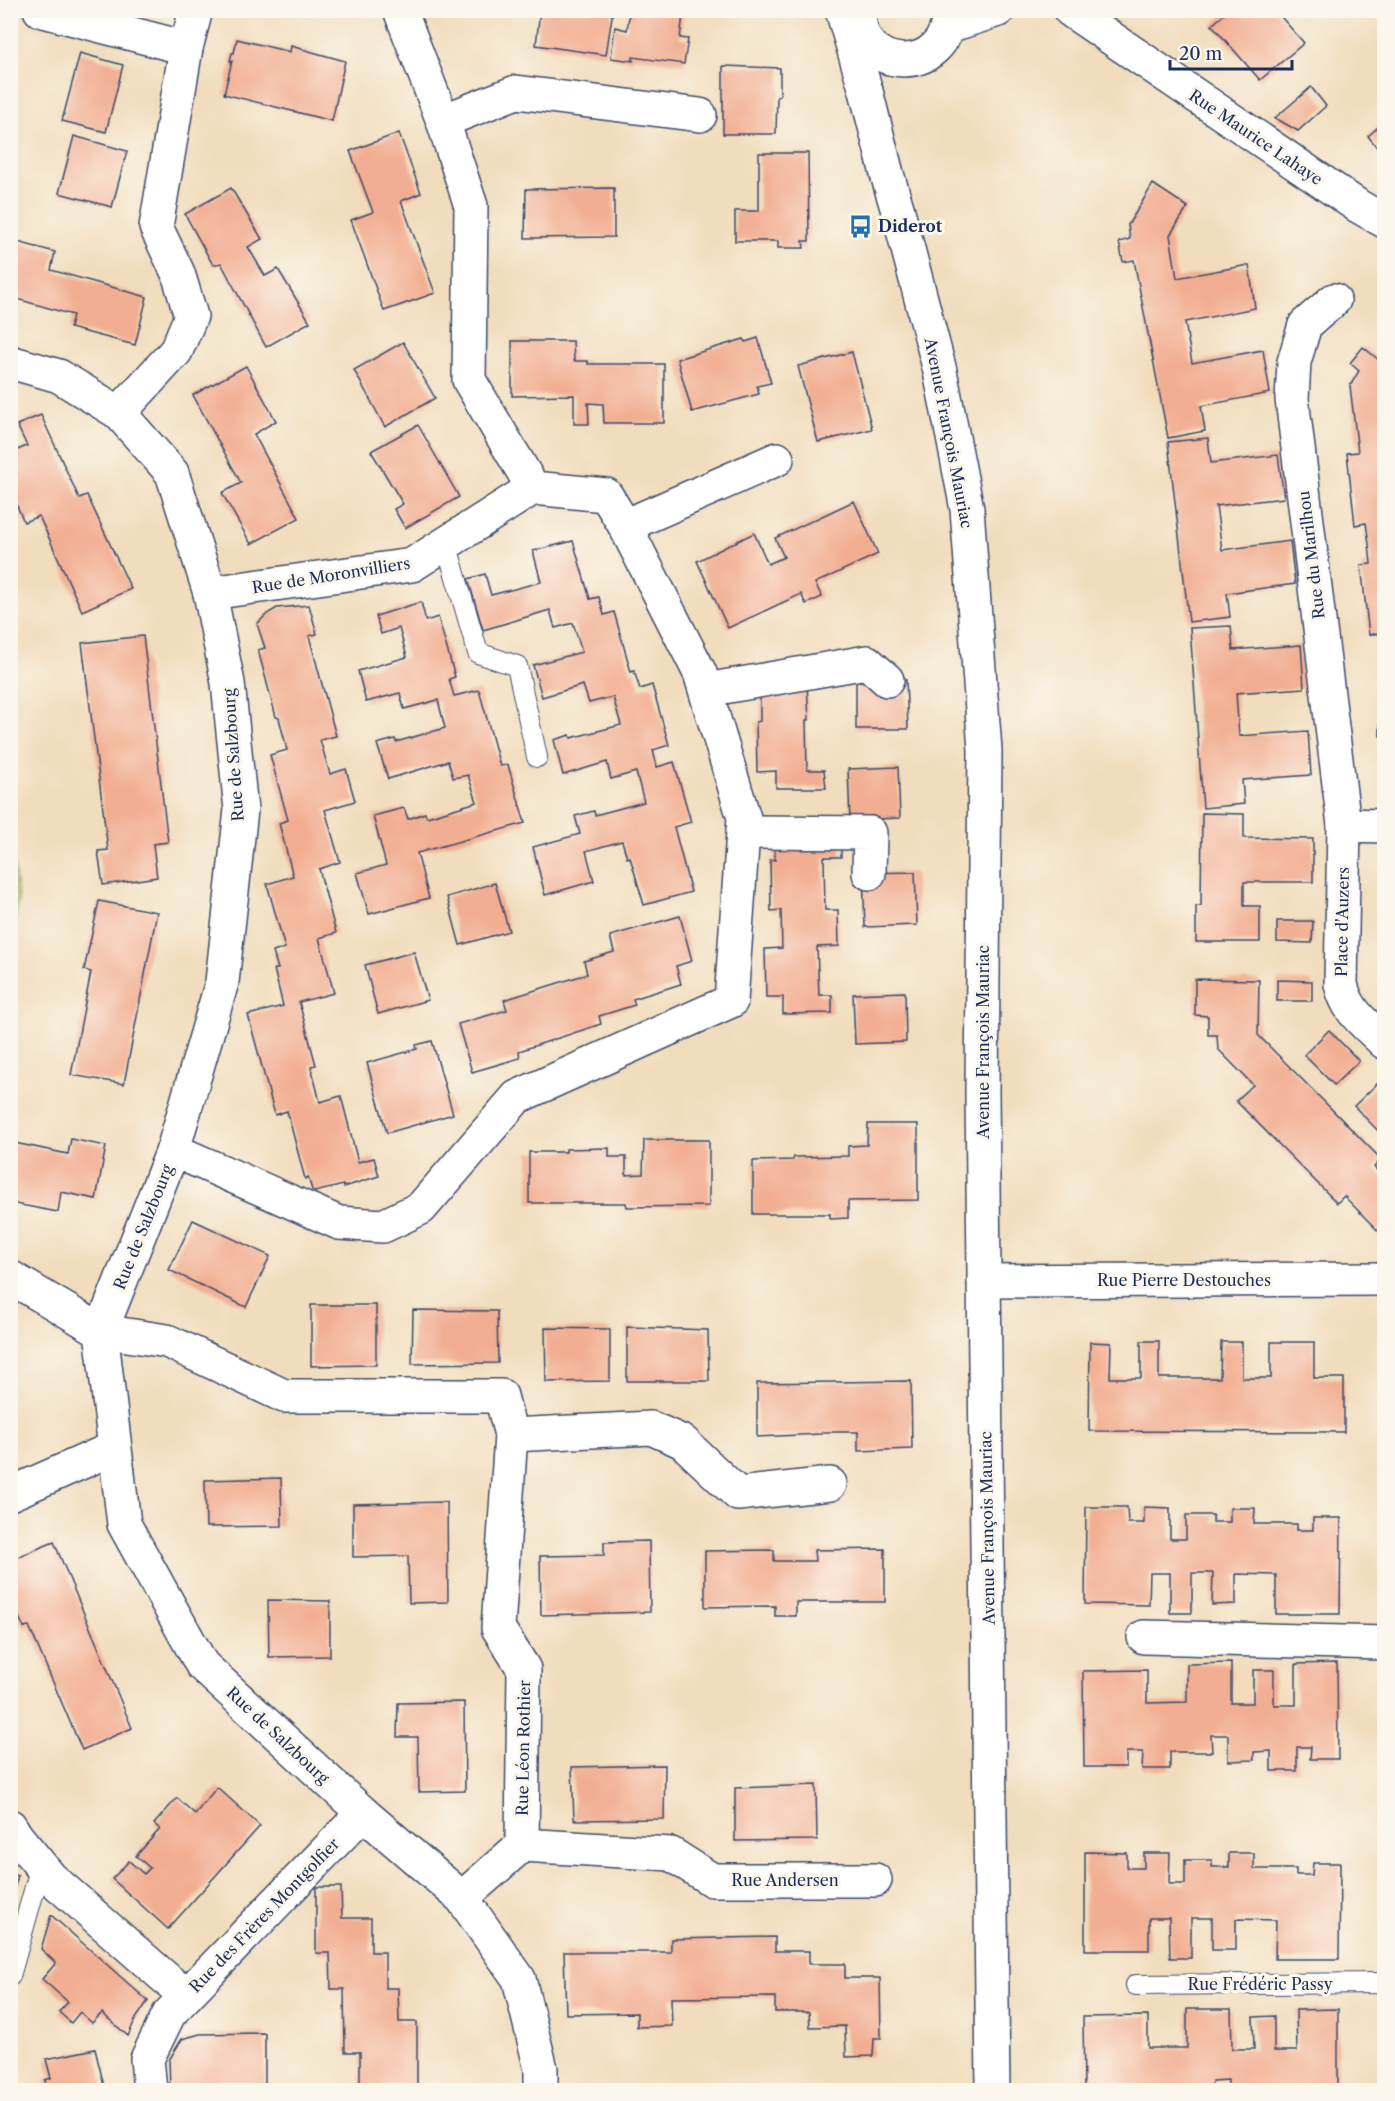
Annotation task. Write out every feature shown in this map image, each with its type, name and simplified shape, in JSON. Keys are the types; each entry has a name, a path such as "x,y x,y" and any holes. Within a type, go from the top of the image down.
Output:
{"street":[{"path":"40,10 186,48"},
{"path":"119,413 176,351 191,316 178,273 156,227 186,48 196,10"},
{"path":"173,1150 339,1223 382,1226 421,1208 517,1097 731,1001 744,819 706,690 700,673 625,526 606,495 533,488 469,380 471,206 443,122 400,10"},
{"name":"Avenue François Mauriac","path":"843,10 940,371 967,509 985,750 982,1080 993,2091"},
{"path":"860,10 862,30 868,42 878,52 891,59 906,61 920,58 933,51 943,40 949,18 998,10"},
{"name":"Rue Maurice Lahaye","path":"1070,10 1358,206 1384,221"},
{"path":"866,91 891,59"},
{"path":"443,122 516,92 700,115"},
{"name":"Rue du Marilhou","path":"1334,300 1305,325 1294,362 1292,399 1344,825"},
{"name":"Rue de Salzbourg","path":"10,362 58,376 119,413 172,473 210,593 228,683 241,810 222,982 173,1150 101,1331 124,1524 202,1665 363,1813 462,1898 519,1979 541,2069 541,2091"},
{"path":"625,526 777,459"},
{"name":"Rue de Moronvilliers","path":"210,593 412,565 533,488"},
{"path":"706,690 867,662 887,680"},
{"path":"1344,825 1384,826"},
{"name":"Place d'Auzers","path":"1344,825 1341,984 1344,999 1353,1012 1384,1042"},
{"path":"743,832 870,833 869,873"},
{"path":"10,1277 101,1331"},
{"name":"Rue Pierre Destouches","path":"984,1281 1384,1279"},
{"name":"Rue Léon Rothier","path":"101,1331 167,1341 284,1396 501,1396 511,1435 498,1628 524,1669 522,1845"},
{"path":"511,1435 651,1428 683,1442 738,1494 830,1484"},
{"path":"10,1494 114,1448"},
{"path":"1144,1637 1384,1643"},
{"name":"Rue des Frères Montgolfier","path":"10,1826 51,1878 186,1996 363,1813"},
{"path":"462,1898 522,1845"},
{"name":"Rue Andersen","path":"522,1845 671,1854 712,1880 875,1880"},
{"path":"150,2091 147,2059 169,2014 186,1996"}],"lane":[{"path":"446,543 478,653 517,666 537,757"},
{"path":"10,1976 41,1866"},
{"name":"Rue Frédéric Passy","path":"1136,1985 1384,1983"}],"green space":[{"path":"10,830 18,901 11,944 10,944"}],"building":[{"path":"540,10 613,10 606,55 536,45"},
{"path":"630,10 655,10 683,15 680,38 688,39 684,64 633,57 633,61 611,58 615,27 627,30"},
{"path":"1229,10 1275,10 1304,43 1260,80 1212,25"},
{"path":"237,39 290,52 291,46 345,61 332,121 224,94"},
{"path":"80,53 123,65 106,132 62,121"},
{"path":"723,66 780,68 776,134 723,134"},
{"path":"1311,87 1326,106 1298,131 1275,118"},
{"path":"1384,122 1384,156 1368,136"},
{"path":"399,133 421,193 401,201 435,293 384,311 351,220 373,212 350,151"},
{"path":"74,136 127,151 112,207 59,193"},
{"path":"759,153 808,153 809,241 803,241 804,248 778,248 778,241 735,241 735,211 759,211"},
{"path":"1153,184 1188,207 1170,235 1177,278 1249,265 1255,308 1185,322 1192,363 1263,350 1270,393 1201,406 1205,431 1168,438 1134,260 1123,262 1119,242 1130,239 1128,225"},
{"path":"231,188 262,239 248,247 265,276 278,269 310,322 266,347 221,263 213,265 185,214"},
{"path":"614,188 614,237 525,238 526,189"},
{"path":"10,240 55,252 51,270 147,297 135,345 70,328 73,315 10,297"},
{"path":"758,338 771,383 757,386 759,394 692,412 677,359 744,339 745,342"},
{"path":"512,341 573,341 574,361 588,361 588,364 664,364 664,423 604,423 603,404 588,403 589,424 574,424 574,395 512,396"},
{"path":"403,342 435,398 385,427 354,370"},
{"path":"1363,347 1384,364 1384,654 1382,655 1379,633 1369,635 1361,565 1371,564 1369,544 1366,523 1355,525 1347,453 1358,452 1350,386 1359,371 1350,363"},
{"path":"852,352 872,429 818,442 798,366"},
{"path":"246,366 276,421 254,434 299,518 251,544 222,493 241,483 193,395"},
{"path":"41,415 79,498 87,495 131,589 82,611 39,516 24,522 10,490 10,453 27,446 17,425"},
{"path":"418,425 459,497 405,528 394,509 403,504 371,451"},
{"path":"1208,438 1211,463 1278,455 1284,498 1216,506 1222,550 1290,541 1295,584 1227,593 1230,617 1189,622 1168,442"},
{"path":"854,501 878,554 815,583 822,597 806,604 801,594 728,628 697,561 754,533 768,564 784,557 775,538"},
{"path":"573,541 590,599 599,597 604,615 614,612 631,672 634,671 640,689 652,685 669,745 653,750 657,767 674,762 691,822 674,827 691,892 644,905 630,857 627,858 622,841 586,851 594,881 545,895 533,847 580,834 575,816 594,811 595,815 644,802 636,772 611,779 607,762 563,775 554,740 621,725 613,697 589,703 583,685 542,697 533,665 582,652 573,623 555,628 550,610 483,630 468,579 485,574 491,595 541,582 533,551"},
{"path":"421,602 426,621 438,617 455,677 449,679 454,696 479,690 500,766 508,765 525,823 417,853 429,898 369,914 357,873 386,865 373,816 404,808 408,819 425,813 427,817 477,802 468,775 453,778 448,761 388,779 377,744 395,739 396,742 445,728 438,700 404,709 400,693 366,702 358,671 407,657 399,628 381,634 376,616"},
{"path":"309,605 317,634 309,636 336,736 320,740 330,774 346,769 355,801 325,810 340,862 319,869 336,933 319,938 334,993 299,1002 316,1065 311,1066 320,1102 341,1096 358,1162 374,1158 379,1176 344,1187 343,1185 315,1192 312,1190 308,1177 305,1179 287,1111 275,1115 248,1015 283,1006 274,969 278,969 273,952 285,948 267,884 293,876 279,823 288,820 270,755 287,750 258,650 265,648 257,624 277,608"},
{"path":"1231,626 1233,650 1301,645 1304,688 1236,693 1239,736 1308,731 1311,775 1242,780 1244,804 1203,808 1190,628"},
{"path":"143,636 168,842 153,844 157,877 103,885 98,851 108,850 82,643"},
{"path":"906,680 908,729 856,729 856,681"},
{"path":"807,683 809,720 806,720 807,770 824,770 826,788 776,788 776,771 757,772 756,722 760,721 760,684"},
{"path":"1380,698 1384,698 1384,736 1380,736"},
{"path":"898,767 900,818 850,820 848,769"},
{"path":"1202,813 1244,814 1244,838 1313,839 1313,882 1244,882 1244,906 1260,906 1260,942 1196,942 1196,906 1201,906"},
{"path":"841,840 841,857 824,857 825,910 838,910 839,946 817,947 819,995 832,995 832,1013 783,1014 783,997 766,997 765,949 782,948 781,910 771,911 770,860 775,860 774,842"},
{"path":"915,872 917,925 865,927 863,873"},
{"path":"495,883 509,931 460,945 447,897"},
{"path":"99,901 157,912 124,1084 71,1075 91,972 84,970"},
{"path":"680,916 692,961 676,966 681,984 633,999 635,1005 599,1016 601,1024 519,1051 520,1058 472,1072 458,1024 507,1010 504,1000 587,974 584,961 614,952 610,936"},
{"path":"1277,921 1313,921 1312,943 1277,942"},
{"path":"414,952 428,1000 378,1014 365,965"},
{"path":"1195,979 1259,980 1258,1035 1382,1160 1374,1167 1384,1178 1384,1237 1344,1196 1337,1203 1236,1101 1253,1085 1218,1049 1217,1035 1208,1035 1208,1016 1195,1015"},
{"path":"1277,980 1312,981 1312,1001 1277,1001"},
{"path":"905,992 906,1042 855,1044 853,994"},
{"path":"1329,1030 1359,1061 1334,1085 1304,1055"},
{"path":"432,1041 453,1114 387,1133 367,1063 417,1049 416,1045"},
{"path":"1380,1081 1384,1086 1384,1137 1354,1106"},
{"path":"868,1124 918,1124 918,1200 848,1201 848,1218 830,1219 830,1214 753,1214 753,1161 793,1160 794,1157 848,1156 848,1146 867,1145"},
{"path":"71,1139 106,1146 96,1199 61,1192 58,1212 10,1203 10,1142 68,1154"},
{"path":"644,1140 709,1140 709,1206 627,1207 626,1203 529,1203 529,1152 566,1152 566,1149 609,1148 609,1157 626,1157 626,1175 643,1174"},
{"path":"193,1220 270,1256 246,1307 169,1270"},
{"path":"311,1305 376,1305 376,1365 311,1366"},
{"path":"413,1310 497,1311 498,1363 412,1364"},
{"path":"627,1327 708,1330 709,1381 627,1381"},
{"path":"545,1328 610,1329 610,1381 546,1382"},
{"path":"1141,1341 1159,1341 1159,1378 1220,1378 1221,1342 1242,1342 1242,1378 1271,1378 1271,1342 1314,1342 1314,1378 1344,1378 1344,1432 1089,1431 1090,1342 1111,1343 1110,1378 1141,1378"},
{"path":"911,1381 912,1449 858,1451 858,1432 757,1437 757,1383"},
{"path":"10,1455 18,1472 10,1475"},
{"path":"281,1478 282,1526 206,1527 205,1480"},
{"path":"447,1502 448,1602 409,1603 408,1556 353,1557 353,1504"},
{"path":"1086,1507 1127,1507 1128,1523 1144,1523 1144,1507 1170,1508 1170,1539 1186,1539 1186,1515 1213,1515 1213,1522 1230,1522 1230,1508 1255,1508 1254,1524 1297,1524 1297,1530 1313,1530 1313,1518 1341,1518 1340,1614 1276,1614 1276,1575 1236,1574 1236,1604 1212,1605 1213,1573 1192,1573 1192,1613 1170,1613 1170,1573 1150,1573 1149,1605 1085,1604"},
{"path":"649,1541 650,1612 541,1615 540,1556 604,1555 604,1542"},
{"path":"54,1542 132,1728 82,1750 29,1626 24,1628 10,1597 10,1560"},
{"path":"885,1549 885,1602 796,1602 796,1616 775,1616 775,1606 705,1607 705,1551 774,1550 774,1561 815,1561 814,1550"},
{"path":"268,1600 330,1601 330,1656 269,1657"},
{"path":"1231,1663 1231,1703 1253,1703 1253,1670 1274,1670 1274,1705 1296,1705 1296,1664 1337,1663 1338,1759 1310,1759 1311,1747 1297,1747 1297,1771 1271,1771 1271,1751 1254,1752 1254,1760 1228,1761 1228,1735 1211,1735 1212,1752 1170,1752 1170,1769 1142,1769 1143,1752 1126,1752 1126,1767 1084,1767 1083,1671 1147,1670 1147,1703 1187,1702 1187,1664"},
{"path":"464,1702 465,1791 419,1792 418,1737 397,1737 398,1703"},
{"path":"665,1765 664,1819 574,1820 572,1767"},
{"path":"816,1785 817,1840 735,1841 735,1788"},
{"path":"217,1787 260,1826 168,1929 112,1879 129,1861 144,1874 150,1868 136,1856 160,1829 154,1824 177,1798 195,1814"},
{"path":"1085,1852 1127,1853 1127,1868 1144,1868 1144,1853 1170,1853 1169,1884 1185,1884 1185,1860 1212,1860 1212,1867 1229,1867 1229,1853 1254,1853 1254,1869 1296,1869 1296,1875 1312,1875 1313,1863 1340,1863 1339,1959 1275,1959 1276,1920 1236,1919 1236,1950 1212,1950 1212,1918 1191,1918 1191,1958 1170,1958 1169,1918 1149,1918 1149,1950 1085,1950"},
{"path":"10,1874 18,1876 11,1899 10,1899"},
{"path":"316,1887 341,1887 342,1918 371,1918 371,1952 385,1952 385,1988 398,1988 399,2022 417,2022 417,2090 360,2090 360,2052 345,2052 344,1989 331,1989 330,1953 316,1953"},
{"path":"51,1915 148,2001 135,2020 128,2036 102,2013 92,2023 80,2012 71,2023 59,2012 68,2002 42,1979 56,1963 41,1949"},
{"path":"775,1937 775,1951 809,1951 809,1964 845,1964 845,1978 880,1978 881,2038 874,2038 873,2056 846,2057 845,2026 810,2027 809,2012 775,2012 775,1997 671,1998 672,2026 637,2027 637,2013 566,2014 564,1952 671,1952 671,1939"},
{"path":"1187,2009 1231,2009 1232,2049 1254,2049 1253,2017 1274,2016 1274,2051 1297,2051 1296,2010 1338,2009 1338,2090 1228,2090 1228,2080 1212,2081 1211,2090 1084,2090 1083,2017 1148,2016 1148,2048 1187,2048"},
{"path":"265,2033 265,2087 170,2088 169,2060 182,2039 200,2034"},
{"path":"95,2049 105,2090 47,2090 45,2080 51,2078 46,2059"}],"place":[{"name":"Diderot","path":"860,226"}]}
